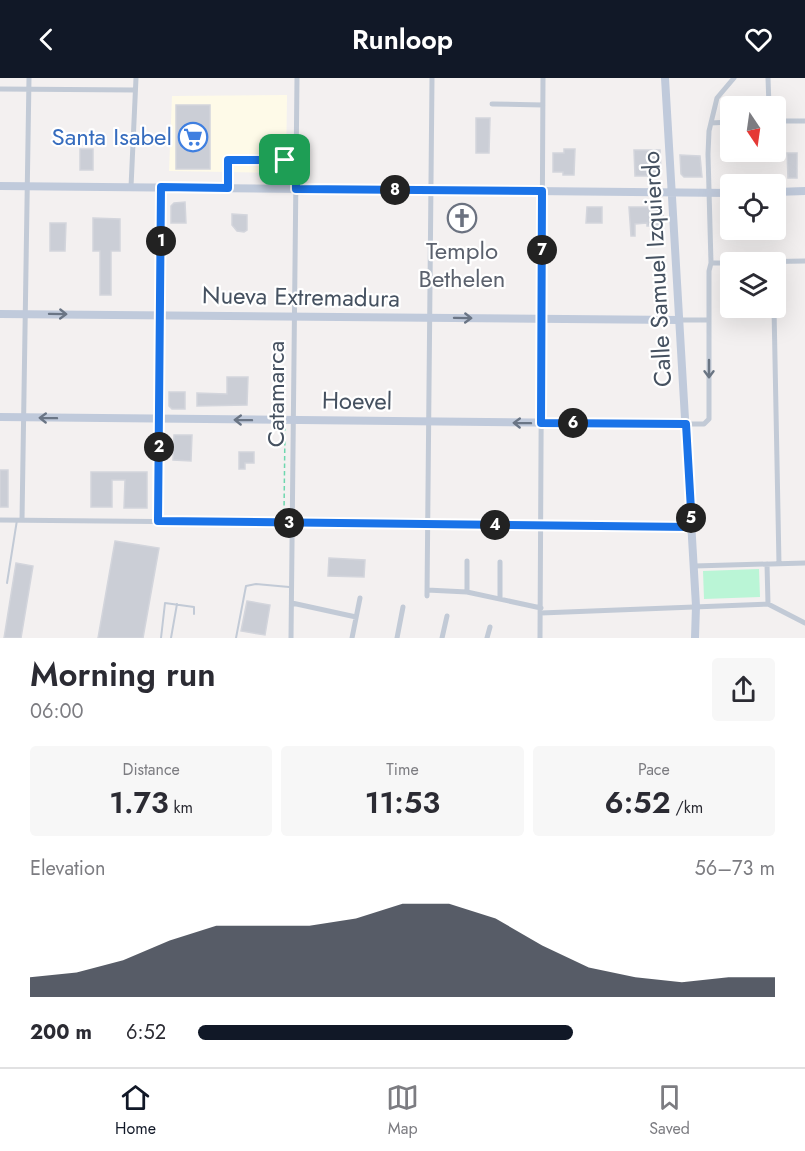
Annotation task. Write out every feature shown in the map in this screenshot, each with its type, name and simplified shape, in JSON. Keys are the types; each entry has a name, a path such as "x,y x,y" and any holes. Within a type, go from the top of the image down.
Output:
{"street":[{"path":"20,520 29,78"},
{"path":"131,187 136,78"},
{"name":"Catamarca","path":"291,638 297,78"},
{"path":"432,78 427,593 467,592 541,610 768,604 805,623"},
{"path":"540,638 543,78"},
{"name":"Calle Samuel Izquierdo","path":"665,78 692,527 696,606 695,638"},
{"path":"709,320 708,271 711,263 708,147 717,98 734,78"},
{"path":"768,78 769,96"},
{"path":"0,89 135,90"},
{"path":"492,104 543,105"},
{"path":"786,121 805,121"},
{"path":"711,123 720,123"},
{"path":"0,186 720,193"},
{"path":"158,521 161,187"},
{"path":"786,192 805,191"},
{"path":"786,262 805,261"},
{"path":"711,263 720,263"},
{"name":"Nueva Extremadura","path":"0,314 709,320"},
{"path":"774,318 779,564"},
{"name":"Hoevel","path":"0,417 704,424 709,417 709,320"},
{"path":"0,520 692,527"},
{"path":"467,561 467,592"},
{"path":"500,562 500,599"},
{"path":"694,566 805,563"},
{"path":"767,564 768,604"},
{"path":"352,638 360,598"},
{"path":"292,603 356,617"},
{"path":"397,638 404,607"},
{"path":"442,638 447,615"},
{"path":"487,638 490,627"}],"lane":[{"path":"228,188 228,160 296,160"},
{"path":"7,583 20,520"},
{"path":"236,638 246,586 256,584 292,588"},
{"path":"161,638 165,603 194,607 194,614"},
{"path":"171,638 177,604"}],"path":[{"path":"284,513 285,428"}],"shaded area":[{"path":"287,95 286,170 283,173 169,171 172,96"}],"green space":[{"path":"759,569 760,597 704,599 703,571"}],"building":[{"name":"Santa Isabel","path":"176,105 210,105 210,169 176,169"},
{"path":"476,118 490,118 489,153 476,153"},
{"path":"80,149 93,149 93,170 80,170"},
{"path":"564,149 575,149 574,175 553,172 553,153 564,153"},
{"path":"634,150 660,150 661,174 635,176"},
{"path":"787,153 797,153 797,178 788,178"},
{"path":"680,155 700,156 702,177 684,177 681,174"},
{"path":"185,202 186,223 171,223 171,206 174,203"},
{"name":"Templo Bethelen","path":"455,206 470,206 470,230 455,230"},
{"path":"587,207 602,207 602,223 586,223"},
{"path":"629,207 660,207 663,210 663,226 647,226 647,223 635,224 635,236 631,236"},
{"path":"232,214 247,215 247,230 237,231 232,225"},
{"path":"93,218 120,219 120,251 111,251 111,295 100,295 100,251 93,251"},
{"path":"50,223 66,223 65,251 50,251"},
{"path":"227,377 248,377 247,405 197,406 197,393 227,394"},
{"path":"169,392 185,392 185,409 172,409 169,406"},
{"path":"174,435 192,435 191,461 173,460"},
{"path":"239,452 254,452 254,463 245,463 245,469 239,469"},
{"path":"0,470 8,470 8,507 0,507"},
{"path":"91,472 147,472 147,508 124,508 125,480 112,480 112,507 91,507"},
{"path":"115,541 159,548 143,638 98,638"},
{"path":"329,558 365,560 364,577 328,576"},
{"path":"16,563 33,566 21,638 4,638"},
{"path":"247,601 270,605 265,635 241,631"}],"place":[{"name":"Santa Isabel","path":"193,137"},
{"name":"Templo Bethelen","path":"462,218"}],"route":[{"path":"228,160 285,160 296,160 296,189 542,191 541,423 686,424 692,527 158,521 161,187 228,188 228,160"}]}
